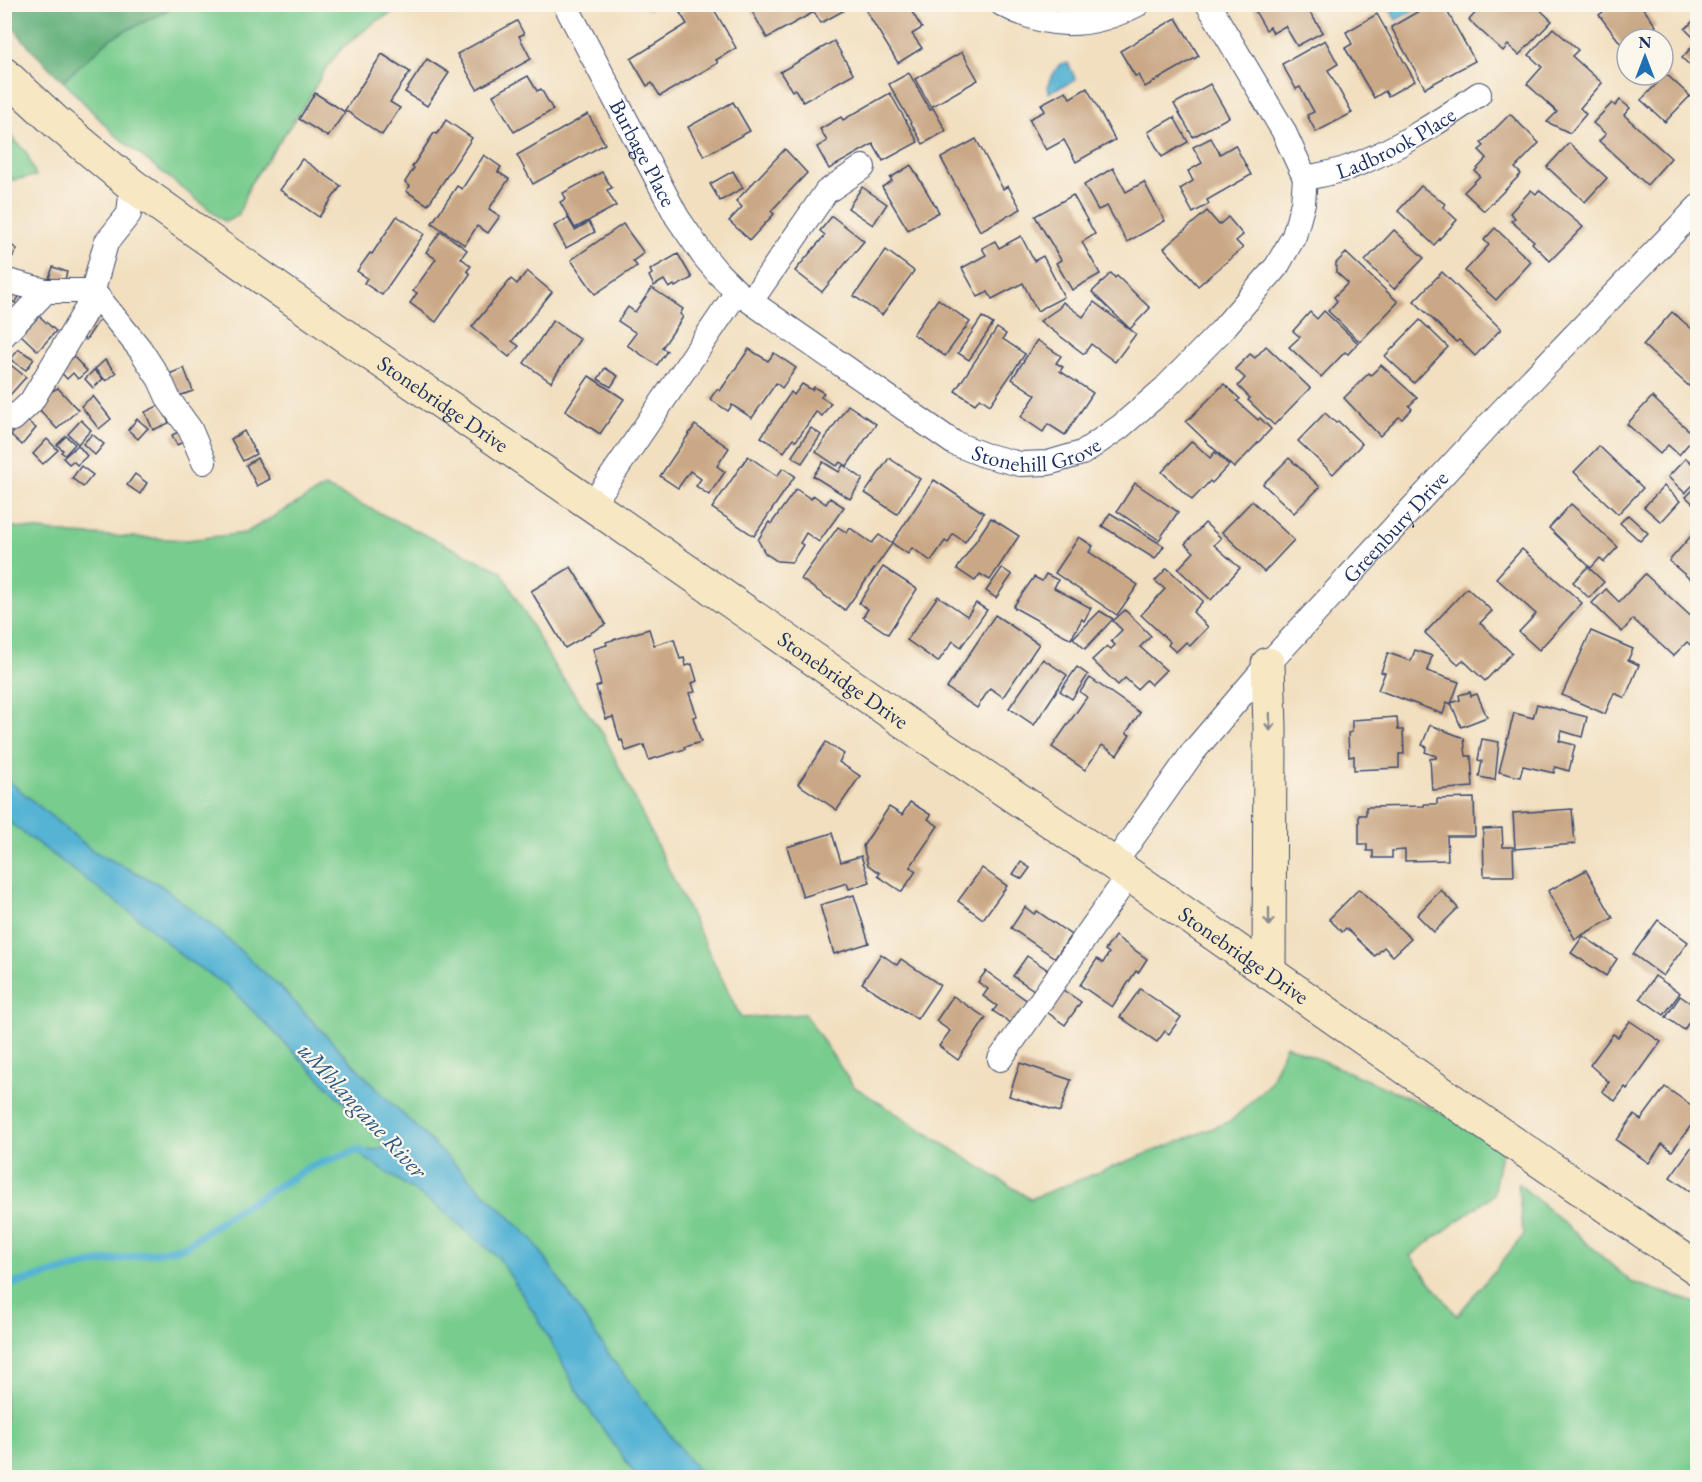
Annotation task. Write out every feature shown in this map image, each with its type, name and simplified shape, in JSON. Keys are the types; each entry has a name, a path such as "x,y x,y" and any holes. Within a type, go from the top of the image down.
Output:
{"street":[{"name":"Burbage Place","path":"565,4 677,217 703,255 744,296"},
{"path":"1002,4 1020,14 1048,22 1085,24 1122,13 1137,4"},
{"path":"1208,4 1283,130 1305,178"},
{"name":"Stonebridge Drive","path":"4,74 56,122 132,185 355,343 1698,1269"},
{"name":"Ladbrook Place","path":"1305,178 1349,168 1371,158 1450,114 1479,94"},
{"path":"592,505 744,296 822,197 863,167"},
{"name":"Stonehill Grove","path":"744,296 954,443 984,455 1020,464 1048,463 1082,453 1120,427 1165,388 1221,332 1277,266 1294,236 1303,203 1305,178"},
{"path":"4,413 14,419 31,402 89,305 106,243 129,214 132,185"},
{"name":"Greenbury Drive","path":"1000,1059 1193,752 1268,663 1500,413 1698,207"},
{"path":"4,280 46,291 93,291"},
{"path":"4,335 46,291"},
{"path":"93,291 140,349 160,380 169,400 190,429 204,462"},
{"path":"1268,663 1269,973"}],"green space":[{"path":"5,4 174,5 111,38 63,81 37,56 19,34 11,23"},
{"path":"399,4 401,8 375,22 342,48 324,71 308,100 250,184 238,216 225,222 114,134 63,81 111,38 174,5"},
{"path":"5,130 26,152 36,176 5,181"},
{"path":"325,487 501,571 556,669 603,734 741,1018 805,1014 853,1086 1030,1199 1231,1121 1269,1084 1286,1045 1425,1105 1503,1143 1493,1195 1410,1256 1457,1316 1523,1236 1518,1183 1631,1282 1697,1303 1697,1477 5,1478 5,523 14,527 73,534 187,540 245,533"}],"water":[{"path":"1394,5 1423,5 1396,20 1389,8"},
{"path":"1068,63 1076,80 1049,93 1048,84 1053,74 1060,64"},
{"name":"uMhlangane River","path":"4,777 93,851 160,885 220,932 284,991 380,1092 533,1240 612,1359 693,1465 706,1477 637,1477 583,1401 541,1324 499,1258 438,1207 356,1152 389,1148 228,986 184,958 145,923 5,819"}],"building":[{"path":"644,4 659,4 648,11"},
{"path":"696,4 711,4 736,48 716,60 718,63 660,96 652,83 647,86 631,59 687,24 680,13"},
{"path":"748,4 839,4 843,11 821,23 814,12 767,38"},
{"path":"873,4 907,4 922,28 912,34 922,48 898,63 865,9"},
{"path":"1251,4 1304,4 1323,32 1297,46 1285,26 1273,33 1270,27 1266,30"},
{"path":"1431,4 1443,4 1475,61 1425,88 1391,27"},
{"path":"1474,4 1534,4 1552,21 1519,55 1508,45 1503,51 1469,20 1479,9"},
{"path":"1614,4 1640,4 1656,26 1615,27 1615,36 1599,15"},
{"path":"1377,14 1415,81 1388,96 1385,91 1374,98 1345,48 1352,44 1346,32"},
{"path":"1698,16 1698,73 1682,58 1697,41 1685,29"},
{"path":"1176,18 1199,56 1145,87 1138,75 1135,76 1120,51"},
{"path":"517,21 524,34 519,36 531,59 477,89 457,54"},
{"path":"1553,28 1578,50 1572,56 1602,83 1580,108 1586,114 1570,133 1547,122 1557,112 1527,84 1542,67 1529,55"},
{"path":"1325,40 1338,64 1328,70 1352,113 1316,132 1307,115 1314,112 1300,87 1296,89 1282,64"},
{"path":"834,41 853,74 803,102 795,89 792,91 780,72"},
{"path":"962,52 978,80 931,107 915,79"},
{"path":"382,54 410,72 390,102 400,108 382,135 345,110"},
{"path":"427,59 449,73 427,106 405,92"},
{"path":"909,73 930,110 933,108 946,131 923,144 889,84"},
{"path":"528,76 537,91 541,89 553,110 514,132 493,95"},
{"path":"1675,82 1690,96 1665,122 1641,100 1654,87 1675,87"},
{"path":"1210,84 1229,117 1193,137 1174,104"},
{"path":"1087,88 1115,140 1076,162 1064,140 1046,150 1029,119 1045,111 1041,104 1066,91 1070,98"},
{"path":"315,93 345,112 328,137 299,119"},
{"path":"890,93 918,142 883,161 873,144 829,169 817,147 827,141 820,129 841,117 843,120"},
{"path":"1620,100 1630,108 1624,115 1671,158 1647,185 1599,141 1606,134 1593,123 1612,103 1615,106"},
{"path":"733,102 750,131 704,156 688,127"},
{"path":"588,114 605,144 533,184 517,155"},
{"path":"1510,114 1539,143 1515,168 1521,174 1484,211 1464,192 1480,176 1475,171 1487,158 1479,150 1484,146 1481,143"},
{"path":"1174,117 1188,142 1162,157 1148,132"},
{"path":"446,120 472,138 428,205 406,191 410,186 405,182 434,133 437,134"},
{"path":"1211,138 1220,154 1235,145 1251,175 1207,200 1209,204 1193,213 1180,189 1193,181 1188,171 1202,163 1193,147"},
{"path":"976,139 1003,189 1008,186 1021,209 980,231 941,158"},
{"path":"1569,143 1607,178 1585,202 1547,167"},
{"path":"785,149 807,173 771,211 774,214 750,240 729,221 742,207 736,201"},
{"path":"484,155 501,167 498,172 509,179 489,209 500,216 488,233 477,226 465,245 432,223 457,186 462,189"},
{"path":"302,159 341,186 319,217 280,190"},
{"path":"911,165 939,212 908,230 882,187 892,181 890,178"},
{"path":"1113,168 1126,192 1144,182 1165,221 1127,242 1107,206 1098,210 1084,185"},
{"path":"733,171 743,188 720,201 710,184"},
{"path":"602,172 612,188 607,190 616,206 575,228 560,202 566,199 563,193"},
{"path":"1421,186 1445,204 1443,207 1457,220 1434,245 1398,211"},
{"path":"862,187 887,204 873,225 848,208"},
{"path":"1531,190 1536,194 1539,190 1583,227 1550,261 1532,243 1534,241 1511,221 1515,218 1510,213"},
{"path":"1073,195 1095,234 1082,242 1100,274 1072,290 1056,263 1061,260 1035,216"},
{"path":"1207,211 1219,225 1228,217 1243,235 1236,241 1243,248 1198,286 1164,248"},
{"path":"397,216 424,234 382,295 364,283 367,278 357,271 370,253 372,254"},
{"path":"832,216 864,241 822,292 795,271 825,235 820,231"},
{"path":"568,218 575,230 589,222 595,232 566,248 554,226"},
{"path":"623,224 644,253 633,261 637,266 595,294 571,260"},
{"path":"1495,228 1531,262 1496,300 1465,271 1489,245 1484,240"},
{"path":"1394,230 1424,258 1394,289 1365,261"},
{"path":"441,231 467,250 461,258 471,266 467,271 470,274 436,322 410,303 417,293 413,291 436,259 426,252"},
{"path":"1021,236 1034,261 1043,256 1064,297 1037,311 1023,283 992,299 988,292 978,297 962,268 986,255 982,248 995,241 999,248"},
{"path":"5,241 17,249 7,266 5,264"},
{"path":"886,250 914,271 882,315 854,296"},
{"path":"1346,253 1398,302 1360,342 1328,311 1337,301 1334,297 1348,283 1336,272 1336,263"},
{"path":"678,254 692,278 675,287 674,285 669,288 664,280 654,286 649,276 652,274 650,270"},
{"path":"53,267 67,272 64,283 49,278"},
{"path":"527,271 552,292 512,341 519,346 509,357 472,327 511,279 517,284"},
{"path":"1442,272 1501,329 1475,356 1459,340 1456,342 1414,301"},
{"path":"1111,273 1150,308 1130,329 1092,292"},
{"path":"10,286 21,294 15,303 4,296"},
{"path":"652,288 683,309 680,314 683,317 662,348 667,351 657,365 627,345 636,333 618,321 628,307 635,312"},
{"path":"938,299 970,322 945,356 913,334"},
{"path":"1063,302 1083,317 1094,302 1136,334 1115,362 1091,344 1084,354 1040,321 1059,308"},
{"path":"93,306 104,313 86,340 77,333"},
{"path":"1324,311 1358,343 1348,354 1345,352 1321,377 1289,347 1300,337 1293,331 1310,312 1317,319"},
{"path":"1672,312 1698,334 1698,380 1691,388 1643,345"},
{"path":"39,316 56,331 38,351 21,335"},
{"path":"982,317 993,324 969,360 958,353"},
{"path":"553,320 580,339 551,382 524,363"},
{"path":"1420,320 1448,347 1414,383 1385,356"},
{"path":"997,328 1006,334 1003,339 1025,354 990,405 980,398 975,404 955,391"},
{"path":"1037,340 1061,356 1056,363 1063,367 1060,371 1093,393 1065,435 1048,424 1043,432 1021,417 1036,395 1012,379"},
{"path":"1266,346 1310,388 1274,425 1248,400 1250,398 1238,386 1245,378 1235,369 1250,354 1255,358"},
{"path":"18,349 34,359 26,370 11,360"},
{"path":"749,349 768,361 774,353 796,368 782,388 776,383 752,418 732,405 728,411 710,399 717,389 720,391"},
{"path":"73,356 87,371 78,379 73,373 67,379 58,369"},
{"path":"105,360 116,373 106,381 95,369"},
{"path":"1381,365 1417,398 1409,406 1412,409 1402,419 1399,417 1380,436 1344,398 1369,373 1371,375"},
{"path":"12,366 26,377 10,395 4,391 4,375"},
{"path":"184,368 193,391 179,396 169,374"},
{"path":"605,368 618,376 611,387 598,379"},
{"path":"94,370 103,379 93,388 85,379"},
{"path":"589,376 624,399 600,434 565,411"},
{"path":"802,384 824,393 821,397 831,403 822,416 816,412 796,441 793,439 784,452 761,437 791,392 794,395"},
{"path":"1224,384 1240,399 1237,401 1271,429 1234,468 1186,422"},
{"path":"58,388 78,410 57,429 38,408 52,391"},
{"path":"93,396 111,419 99,429 81,406"},
{"path":"1652,397 1695,436 1679,455 1668,445 1660,454 1627,424"},
{"path":"160,405 169,423 153,430 145,412"},
{"path":"848,405 876,424 847,466 840,462 837,466 816,452"},
{"path":"1325,413 1336,423 1338,421 1362,444 1333,474 1298,441"},
{"path":"25,419 36,428 22,445 11,435"},
{"path":"137,419 148,428 138,439 128,430"},
{"path":"81,420 91,430 78,444 68,434"},
{"path":"695,425 729,448 717,466 725,472 709,495 696,486 701,479 690,471 678,488 660,476"},
{"path":"811,428 821,435 802,463 792,456"},
{"path":"182,430 187,440 177,445 172,435"},
{"path":"244,431 256,454 243,461 231,439"},
{"path":"92,434 104,444 95,455 83,444"},
{"path":"66,436 75,444 65,455 57,445"},
{"path":"47,439 58,450 43,464 33,454"},
{"path":"1192,441 1210,458 1215,452 1229,465 1192,500 1162,472"},
{"path":"78,445 87,456 77,465 73,461 69,464 63,458"},
{"path":"1599,446 1643,488 1618,514 1574,472"},
{"path":"748,456 777,476 783,468 795,476 754,536 712,508"},
{"path":"257,458 270,479 257,486 246,465"},
{"path":"889,458 920,479 897,514 865,493"},
{"path":"1289,458 1320,487 1294,513 1263,484"},
{"path":"1686,458 1698,469 1698,480 1685,493 1668,477"},
{"path":"823,462 839,472 843,465 863,479 850,499 813,476"},
{"path":"81,466 93,475 83,487 72,478"},
{"path":"135,474 147,483 140,494 127,485"},
{"path":"934,480 984,513 965,542 953,534 948,543 945,541 931,561 912,548 908,554 892,543"},
{"path":"1135,483 1178,512 1159,540 1117,511"},
{"path":"1698,485 1698,508 1686,497"},
{"path":"1664,486 1680,501 1661,522 1644,507"},
{"path":"796,489 811,499 813,495 826,504 830,498 844,507 819,542 806,533 800,543 803,545 792,562 777,561 765,553 758,540 769,522 771,524"},
{"path":"1252,501 1294,540 1264,572 1222,532"},
{"path":"1571,504 1618,547 1604,562 1600,558 1591,568 1549,528"},
{"path":"1110,513 1164,546 1155,559 1102,526"},
{"path":"1628,515 1648,533 1640,541 1620,523"},
{"path":"991,518 1019,536 990,580 980,574 975,581 957,569"},
{"path":"1205,523 1221,538 1214,545 1240,568 1211,600 1178,569 1194,552 1185,544"},
{"path":"838,527 847,533 850,528 872,543 879,535 892,544 845,610 801,579"},
{"path":"1698,528 1698,586 1669,561"},
{"path":"1079,537 1093,546 1089,552 1138,585 1117,615 1055,573"},
{"path":"1522,549 1582,603 1539,650 1519,632 1536,614 1496,578"},
{"path":"571,567 606,624 565,648 531,591"},
{"path":"883,567 917,589 888,634 863,617 868,609 859,603"},
{"path":"1588,567 1604,582 1589,598 1573,582"},
{"path":"1002,568 1012,575 996,598 986,591"},
{"path":"1167,568 1203,601 1193,612 1208,627 1190,646 1186,642 1176,652 1168,645 1170,642 1141,615 1165,589 1155,581"},
{"path":"1046,574 1058,580 1054,588 1091,608 1071,639 1013,607 1034,577 1042,581"},
{"path":"1645,574 1698,623 1698,648 1696,650 1687,642 1673,656 1633,619 1622,632 1592,603 1606,589 1619,602"},
{"path":"1467,588 1492,611 1480,623 1512,653 1485,681 1463,660 1458,664 1425,633"},
{"path":"938,596 967,616 976,603 987,610 961,647 953,641 938,662 907,640"},
{"path":"1125,610 1151,636 1140,647 1166,670 1151,685 1146,680 1137,689 1125,678 1118,685 1092,660 1107,646 1111,649 1115,645 1111,641 1122,630 1113,621"},
{"path":"1100,611 1113,619 1085,649 1073,638"},
{"path":"995,615 1039,644 1003,697 990,688 977,708 947,688"},
{"path":"649,629 654,645 674,639 680,659 684,658 686,666 692,664 697,681 692,683 695,692 689,693 697,716 693,717 701,742 649,760 644,745 626,751 622,740 620,741 613,717 606,719 596,687 601,685 593,649 607,645 606,642"},
{"path":"1591,631 1633,649 1628,660 1639,665 1625,698 1614,693 1605,714 1562,695"},
{"path":"1415,650 1432,656 1427,671 1459,682 1451,704 1447,702 1443,714 1378,690 1385,673 1381,672 1388,653 1411,661"},
{"path":"1043,659 1067,675 1034,725 1009,708"},
{"path":"1077,667 1088,675 1072,699 1060,691"},
{"path":"1090,678 1140,713 1126,733 1130,735 1117,755 1102,745 1085,770 1052,747 1087,697 1080,692"},
{"path":"1470,692 1471,696 1477,694 1487,717 1461,727 1451,703 1460,700 1459,695"},
{"path":"1537,704 1587,717 1582,737 1562,731 1559,741 1575,745 1569,771 1555,767 1554,773 1523,766 1520,777 1499,772 1514,713 1533,718"},
{"path":"1397,717 1398,730 1403,730 1404,754 1399,754 1399,768 1354,770 1354,756 1349,757 1348,733 1352,732 1352,720"},
{"path":"1430,725 1464,738 1466,756 1471,756 1473,787 1432,790 1430,759 1436,756 1425,752 1427,747 1422,745"},
{"path":"1482,739 1499,742 1495,780 1479,777 1482,761 1478,760"},
{"path":"826,742 844,754 839,762 860,776 837,810 798,784"},
{"path":"1474,798 1475,836 1447,836 1448,860 1405,861 1405,850 1392,851 1392,858 1373,858 1373,851 1367,851 1367,844 1359,844 1359,815 1366,815 1366,807 1424,806 1424,804 1437,804 1437,799"},
{"path":"910,802 931,815 928,819 938,826 910,867 916,871 902,892 878,876 880,873 868,865 863,846 889,807 902,815"},
{"path":"1572,809 1575,844 1515,849 1513,813"},
{"path":"1502,828 1503,847 1513,847 1514,876 1484,876 1483,829"},
{"path":"832,833 841,862 861,856 870,882 849,889 847,883 803,897 787,847"},
{"path":"1021,862 1030,868 1022,879 1013,874"},
{"path":"982,868 1007,886 983,919 958,901"},
{"path":"1586,870 1613,918 1575,939 1548,891"},
{"path":"1359,889 1411,939 1393,956 1384,947 1375,956 1346,928 1342,932 1329,919"},
{"path":"1441,890 1458,908 1434,932 1417,915"},
{"path":"854,895 869,943 834,954 820,905"},
{"path":"1025,907 1034,914 1037,911 1071,935 1055,958 1011,928"},
{"path":"1658,920 1688,942 1663,976 1633,954"},
{"path":"1115,936 1147,959 1138,973 1136,971 1112,1007 1080,985 1097,959 1103,963 1109,953 1105,950"},
{"path":"1583,936 1617,959 1606,976 1571,953"},
{"path":"881,954 897,965 901,959 940,985 917,1019 862,983"},
{"path":"1027,956 1048,970 1034,990 1013,976"},
{"path":"986,971 1029,1002 1014,1025 993,1011 997,1006 983,996 988,989 978,982"},
{"path":"1655,976 1680,993 1664,1015 1640,998"},
{"path":"1060,988 1081,1002 1065,1025 1044,1010"},
{"path":"1140,989 1181,1017 1169,1034 1165,1031 1157,1042 1120,1017"},
{"path":"953,996 986,1018 958,1060 939,1046 950,1031 936,1021"},
{"path":"1680,996 1698,1008 1684,1030 1666,1017"},
{"path":"1630,1021 1661,1042 1627,1089 1625,1087 1615,1101 1602,1091 1609,1082 1590,1065 1613,1034 1618,1037"},
{"path":"1020,1063 1071,1080 1060,1112 1009,1096"},
{"path":"1665,1087 1698,1110 1698,1116 1672,1151 1662,1144 1649,1163 1616,1140 1634,1115 1641,1120"},
{"path":"1698,1138 1698,1186 1693,1193 1670,1177"}],"waterway":[{"name":"uMhlangane River","path":"4,1286 85,1265 184,1247 228,1216 312,1166 359,1150 371,1156"}]}
